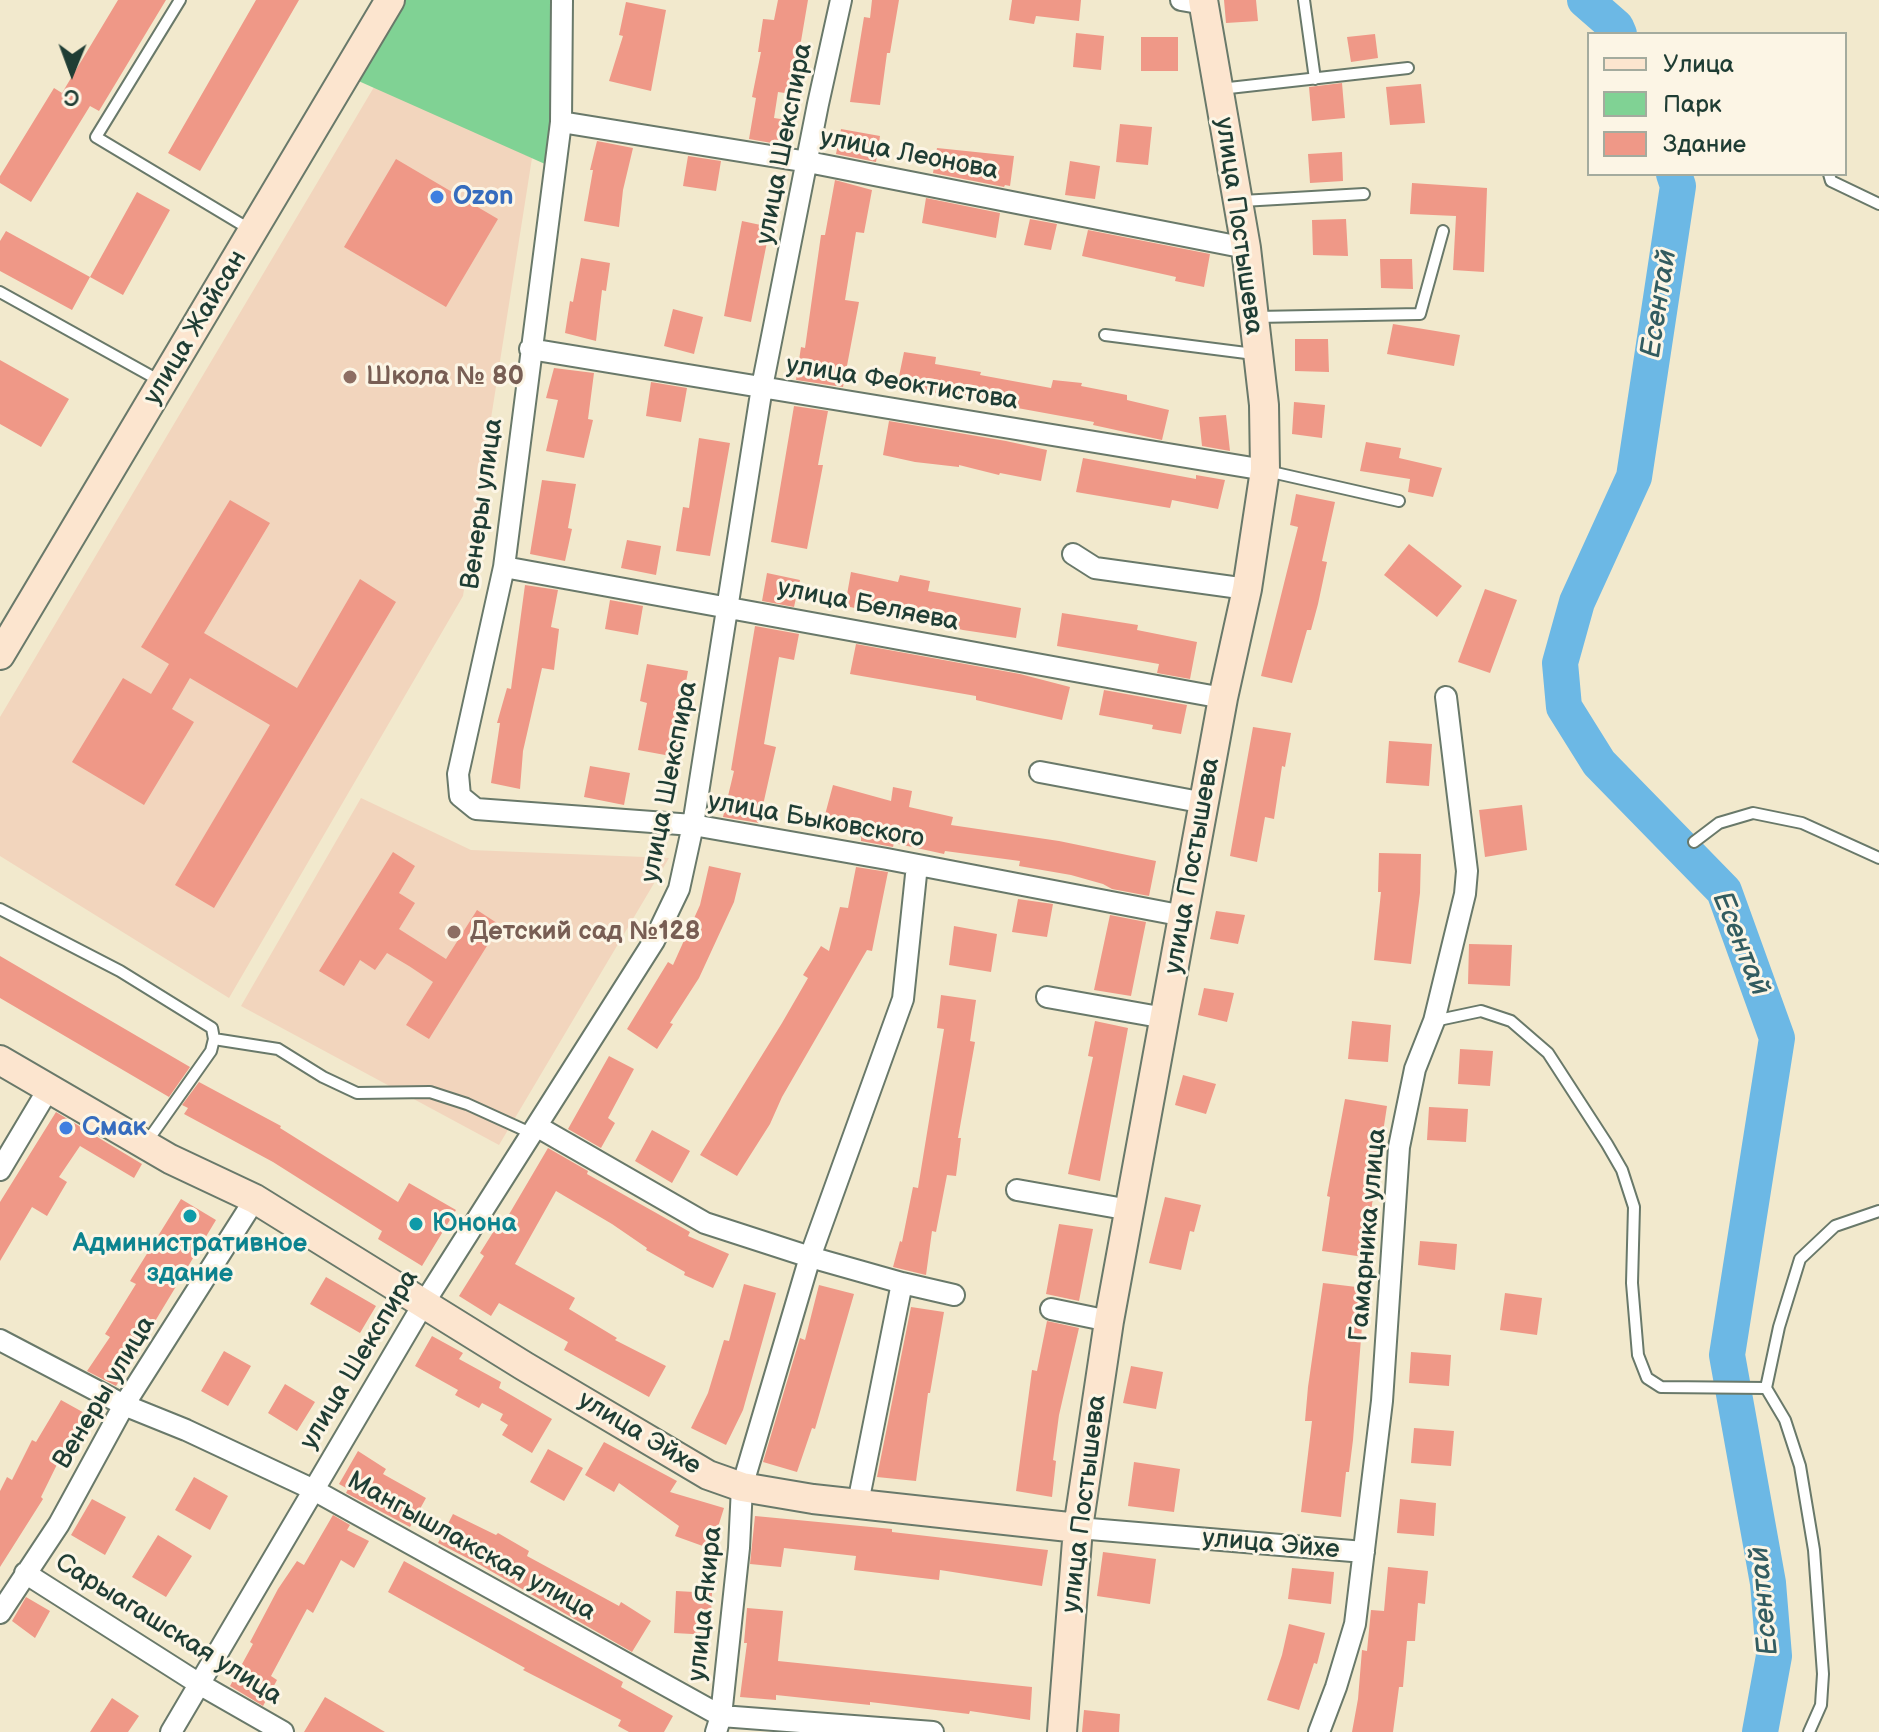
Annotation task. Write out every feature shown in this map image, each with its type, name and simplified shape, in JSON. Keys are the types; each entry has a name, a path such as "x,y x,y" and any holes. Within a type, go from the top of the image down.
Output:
{"street":[{"name":"улица Жайсан","path":"0,655 390,0"},
{"name":"Венеры улица","path":"458,774 504,567 561,122 562,0"},
{"name":"улица Шекспира","path":"171,1732 424,1303 654,941 679,889 693,825 762,387 841,0"},
{"name":"улица Постышева","path":"1062,1732 1078,1528 1109,1321 1223,698 1247,589 1265,470 1264,405 1246,248 1218,89 1196,1"},
{"name":"улица Леонова","path":"561,122 808,162 1246,248"},
{"name":"улица Феоктистова","path":"530,349 1265,470"},
{"path":"1073,554 1095,568 1247,589"},
{"name":"улица Беляева","path":"504,567 1223,698"},
{"name":"Гамарника улица","path":"1319,1732 1355,1624 1382,1401 1399,1147 1415,1069 1434,1021 1465,894 1467,871 1446,697"},
{"path":"1040,772 1205,803"},
{"name":"улица Быковского","path":"458,774 460,796 476,809 693,825 1184,916"},
{"name":"улица Якира","path":"718,1724 739,1548 742,1487 810,1257 903,999 917,865"},
{"path":"1047,997 1165,1018"},
{"name":"улица Эйхе","path":"0,1060 170,1159 255,1199 708,1475 742,1487 813,1499 1078,1528 1364,1552"},
{"path":"0,1170 49,1088"},
{"path":"535,1130 705,1223 810,1257 954,1295"},
{"path":"1017,1190 1130,1210"},
{"name":"Венеры улица","path":"0,1613 59,1524 124,1405 255,1199"},
{"path":"858,1503 902,1283"},
{"path":"1051,1309 1109,1321"},
{"name":"Мангышлакская улица","path":"0,1340 124,1405 186,1430 312,1489 718,1724 933,1732"},
{"name":"Сарыагашская улица","path":"25,1573 201,1685 283,1732"}],"lane":[{"path":"180,0 96,137 253,231"},
{"path":"1304,0 1315,79"},
{"path":"1218,89 1408,68"},
{"path":"1830,176 1831,181 1879,204"},
{"path":"1238,201 1364,194"},
{"path":"1254,317 1420,314 1443,231"},
{"path":"0,292 163,383"},
{"path":"1105,335 1256,354"},
{"path":"1265,470 1399,501"},
{"path":"1694,842 1719,823 1753,813 1802,823 1879,858"},
{"path":"0,909 120,971 212,1028 214,1039 211,1051 145,1144"},
{"path":"1434,1021 1481,1011 1511,1021 1548,1053 1622,1170 1634,1207 1632,1283 1638,1355 1647,1378 1661,1387 1766,1388"},
{"path":"214,1039 278,1049 323,1077 357,1093 430,1092 535,1130"},
{"path":"1809,1732 1821,1705 1823,1674 1814,1550 1800,1466 1785,1420 1766,1388 1779,1327 1800,1259 1835,1226 1879,1211"}],"shaded area":[{"name":"Школа № 80","path":"377,82 532,158 463,596 229,998 0,856 0,717"},
{"name":"Детский сад №128","path":"361,798 471,850 669,858 499,1145 241,1006"}],"green space":[{"path":"394,0 559,0 554,168 345,75"}],"building":[{"path":"118,0 166,0 99,111 90,106 31,202 0,183 0,176 54,88 62,93"},
{"path":"256,0 299,0 200,171 168,153"},
{"path":"778,0 808,0 792,94 778,92 774,118 787,120 783,145 749,139 763,19 774,20"},
{"path":"872,0 899,0 880,105 850,102 864,17 870,18"},
{"path":"1012,0 1081,0 1079,21 1036,16 1034,24 1009,20"},
{"path":"1224,0 1256,0 1258,21 1226,23"},
{"path":"626,2 666,10 651,91 609,81 623,36 619,35"},
{"path":"1076,33 1104,36 1101,70 1073,67"},
{"path":"1375,34 1378,58 1351,62 1347,37"},
{"path":"1141,37 1178,37 1178,71 1141,71"},
{"path":"1342,83 1345,118 1312,121 1309,87"},
{"path":"1421,84 1425,123 1390,125 1386,87"},
{"path":"1120,124 1152,127 1148,165 1116,162"},
{"path":"841,129 880,136 876,162 836,154"},
{"path":"597,141 633,148 623,190 619,227 584,221"},
{"path":"937,148 1014,156 1010,186 933,173"},
{"path":"1342,152 1343,181 1310,183 1308,154"},
{"path":"688,156 721,161 716,191 683,186"},
{"path":"396,159 498,219 446,307 344,247"},
{"path":"1070,161 1100,166 1095,199 1065,195"},
{"path":"835,180 872,190 864,233 856,232 845,300 859,302 843,387 796,380 801,347 805,348 821,235 825,235"},
{"path":"1412,183 1487,188 1484,272 1453,270 1456,216 1410,214"},
{"path":"137,192 170,210 123,295 90,277"},
{"path":"926,198 1000,213 996,238 922,223"},
{"path":"1030,219 1057,224 1051,250 1024,245"},
{"path":"1346,219 1348,256 1313,255 1312,220"},
{"path":"742,221 770,227 751,322 724,316"},
{"path":"1088,230 1210,254 1204,287 1175,281 1176,277 1082,256"},
{"path":"6,231 90,277 72,310 0,271 0,241"},
{"path":"581,258 610,263 606,291 602,290 596,341 565,333"},
{"path":"1380,259 1412,259 1413,289 1381,288"},
{"path":"673,309 703,317 694,354 664,346"},
{"path":"1393,324 1460,335 1454,366 1387,354"},
{"path":"1295,339 1328,339 1329,372 1295,371"},
{"path":"904,352 936,357 935,364 981,372 980,375 1051,388 1053,380 1082,383 1081,386 1127,395 1127,400 1169,410 1162,440 1093,425 1094,422 897,386"},
{"path":"0,360 69,399 41,447 0,424"},
{"path":"554,368 594,373 588,419 593,420 584,458 546,451 558,400 546,398"},
{"path":"651,382 687,388 681,422 646,416"},
{"path":"1294,402 1325,405 1322,438 1292,434"},
{"path":"794,406 828,411 818,465 823,465 807,549 771,542"},
{"path":"1226,415 1230,451 1202,446 1199,417"},
{"path":"889,421 1047,450 1041,481 959,465 915,462 883,455"},
{"path":"699,438 730,443 710,556 676,551 683,507 689,508"},
{"path":"1366,442 1401,448 1399,458 1442,468 1433,497 1408,492 1410,479 1360,471"},
{"path":"1083,458 1196,479 1196,475 1225,480 1218,509 1172,500 1170,508 1076,492"},
{"path":"542,480 576,484 568,528 572,529 565,561 530,554"},
{"path":"1296,494 1335,502 1322,561 1327,562 1318,604 1292,683 1261,676 1298,527 1290,525"},
{"path":"230,500 270,523 204,633 297,688 360,579 396,602 214,908 175,885 270,725 190,678 172,709 194,722 144,805 72,762 123,678 151,694 169,664 141,647"},
{"path":"627,540 661,546 656,575 621,568"},
{"path":"1409,544 1462,586 1437,617 1384,575"},
{"path":"851,572 898,582 900,575 930,581 928,591 1021,608 1016,638 845,606"},
{"path":"767,573 800,580 794,607 762,601"},
{"path":"525,585 558,590 551,627 559,629 554,670 542,668 523,751 520,789 491,783 500,723 497,723 507,688 511,689"},
{"path":"1485,589 1517,600 1490,673 1458,662"},
{"path":"610,600 643,606 638,635 605,629"},
{"path":"1062,613 1138,625 1137,630 1197,642 1190,679 1157,673 1159,664 1057,646"},
{"path":"755,626 799,634 794,660 779,657 764,744 776,747 759,823 723,817 734,771 731,770"},
{"path":"856,644 1020,674 1070,687 1062,720 976,700 976,696 850,674"},
{"path":"647,664 688,671 676,757 638,750 647,703 640,701"},
{"path":"1104,690 1187,705 1181,734 1152,729 1153,725 1099,715"},
{"path":"1253,727 1291,733 1285,767 1282,766 1274,819 1265,817 1257,862 1230,856"},
{"path":"1389,741 1432,744 1429,786 1386,783"},
{"path":"590,766 630,773 624,805 584,797"},
{"path":"833,785 891,801 893,787 912,791 909,807 953,817 951,825 1059,841 1156,861 1149,896 1112,889 1071,875 1019,866 1020,861 945,851 944,854 894,843 893,847 861,841 861,837 822,826"},
{"path":"1522,805 1527,850 1485,857 1479,810"},
{"path":"393,852 415,866 399,893 415,903 399,929 446,959 477,910 500,925 429,1039 406,1025 433,982 409,966 387,953 375,970 360,960 344,986 319,971"},
{"path":"1379,853 1421,854 1420,893 1411,964 1374,960 1381,892 1378,892"},
{"path":"709,866 741,873 734,902 699,978 657,1049 627,1029 668,962 673,965 700,905"},
{"path":"856,867 888,872 872,951 867,950 782,1097 770,1124 737,1176 700,1155 782,1023 808,978 803,975 821,946 829,951 840,907 848,908"},
{"path":"1018,899 1053,904 1047,937 1012,932"},
{"path":"1216,911 1245,915 1238,944 1210,939"},
{"path":"1110,915 1146,922 1131,996 1094,990"},
{"path":"954,926 997,934 991,972 949,965"},
{"path":"1469,944 1512,945 1510,986 1468,984"},
{"path":"0,956 190,1067 169,1097 0,998"},
{"path":"1204,988 1234,993 1227,1022 1198,1015"},
{"path":"941,995 976,1000 970,1041 975,1042 958,1138 961,1138 956,1176 947,1175 936,1232 932,1231 926,1275 893,1267 902,1242 913,1187 918,1188 944,1029 937,1028"},
{"path":"1095,1021 1128,1028 1100,1181 1068,1174 1093,1057 1088,1056"},
{"path":"1352,1021 1391,1025 1388,1062 1348,1059"},
{"path":"1460,1049 1493,1051 1490,1086 1458,1084"},
{"path":"609,1056 634,1069 608,1118 615,1123 601,1148 568,1129"},
{"path":"1183,1075 1216,1084 1206,1114 1175,1105"},
{"path":"199,1082 281,1126 398,1202 409,1183 456,1210 422,1266 378,1239 382,1231 273,1162 184,1114 188,1108 182,1105"},
{"path":"1345,1099 1387,1106 1364,1257 1322,1251 1330,1197 1327,1196"},
{"path":"1429,1107 1468,1109 1466,1142 1427,1140"},
{"path":"56,1112 142,1164 134,1178 80,1146 59,1177 67,1182 47,1216 32,1207 0,1261 0,1202"},
{"path":"652,1130 690,1151 672,1183 635,1161"},
{"path":"548,1148 588,1171 587,1174 690,1232 688,1236 729,1254 713,1288 684,1275 685,1272 646,1250 612,1224 556,1191 515,1264 575,1298 569,1309 617,1338 615,1340 666,1366 649,1397 564,1350 568,1342 499,1303 491,1316 459,1296 484,1256 480,1253 497,1226 501,1228"},
{"path":"1165,1197 1201,1205 1194,1232 1190,1231 1181,1270 1149,1263"},
{"path":"181,1199 216,1220 116,1386 87,1371 110,1337 105,1334 136,1284 130,1281"},
{"path":"1059,1224 1093,1229 1079,1301 1046,1294"},
{"path":"1420,1241 1457,1244 1455,1270 1418,1265"},
{"path":"326,1277 376,1306 360,1333 310,1304"},
{"path":"1323,1283 1365,1288 1353,1440 1341,1517 1301,1512 1312,1421 1305,1421 1308,1387"},
{"path":"744,1284 776,1293 743,1410 726,1445 691,1428 708,1393 724,1340 729,1341"},
{"path":"819,1285 854,1294 815,1429 812,1428 797,1472 763,1462 800,1338 805,1340"},
{"path":"1505,1293 1542,1298 1537,1335 1500,1330"},
{"path":"911,1307 944,1312 928,1393 916,1481 877,1477"},
{"path":"1047,1321 1079,1328 1059,1415 1052,1497 1016,1491 1032,1370 1037,1371"},
{"path":"432,1336 463,1353 459,1359 501,1382 499,1388 552,1419 532,1453 502,1435 508,1425 500,1420 503,1414 482,1403 479,1408 455,1395 458,1390 415,1366"},
{"path":"224,1351 251,1366 228,1406 201,1391"},
{"path":"1411,1352 1451,1355 1449,1386 1409,1383"},
{"path":"1131,1366 1163,1372 1156,1409 1123,1403"},
{"path":"285,1384 315,1402 297,1431 268,1413"},
{"path":"61,1400 88,1415 77,1437 72,1434 41,1497 43,1499 0,1567 0,1491 7,1477 12,1480 32,1440 36,1442"},
{"path":"1414,1428 1454,1431 1451,1466 1411,1463"},
{"path":"604,1442 677,1481 670,1492 724,1508 711,1549 675,1536 679,1526 619,1483 614,1492 585,1475"},
{"path":"548,1449 583,1468 564,1501 530,1482"},
{"path":"358,1451 386,1469 383,1474 426,1498 410,1527 346,1493 348,1489 339,1484"},
{"path":"1134,1462 1180,1469 1174,1512 1128,1506"},
{"path":"194,1477 228,1496 210,1530 175,1510"},
{"path":"92,1499 126,1517 105,1555 71,1535"},
{"path":"1400,1499 1436,1503 1434,1536 1397,1533"},
{"path":"453,1514 496,1535 498,1533 529,1551 527,1556 619,1606 621,1602 651,1621 632,1652 438,1543"},
{"path":"333,1515 350,1525 347,1530 369,1541 354,1568 341,1560 313,1613 307,1609 271,1676 277,1680 263,1706 230,1686 278,1589 297,1561 304,1565"},
{"path":"755,1516 892,1529 892,1532 1048,1550 1042,1586 940,1570 939,1580 854,1570 856,1556 784,1548 781,1567 750,1564"},
{"path":"158,1535 192,1556 166,1597 132,1577"},
{"path":"1103,1552 1156,1559 1150,1604 1097,1596"},
{"path":"404,1561 623,1682 621,1687 673,1716 664,1732 629,1732 618,1726 621,1720 523,1670 525,1668 388,1592"},
{"path":"1388,1567 1428,1571 1425,1604 1418,1603 1415,1641 1407,1641 1403,1687 1399,1687 1393,1732 1352,1732 1362,1650 1367,1651 1371,1610 1384,1611"},
{"path":"1292,1568 1334,1572 1331,1604 1288,1599"},
{"path":"676,1591 712,1593 710,1635 674,1633"},
{"path":"26,1597 50,1611 35,1638 12,1621"},
{"path":"747,1608 783,1611 778,1661 1032,1687 1030,1720 870,1702 870,1705 776,1695 776,1700 740,1697 747,1643 744,1643"},
{"path":"1289,1624 1325,1633 1299,1710 1267,1700"},
{"path":"325,1697 385,1732 304,1732"},
{"path":"112,1698 139,1716 128,1732 90,1732"},
{"path":"1084,1710 1120,1714 1119,1732 1082,1732"}],"waterway":[{"name":"Есентай","path":"1585,0 1618,32"},
{"name":"Есентай","path":"1675,176 1678,186 1634,477 1577,602 1560,663 1564,707 1599,763 1724,891 1777,1038 1727,1355 1768,1583 1774,1656 1760,1732"}],"place":[{"name":"Ozon","path":"437,197"},
{"name":"Школа № 80","path":"350,377"},
{"name":"Детский сад №128","path":"454,932"},
{"name":"Смак","path":"66,1128"},
{"name":"Административное здание","path":"190,1216"},
{"name":"Юнона","path":"416,1224"}]}
